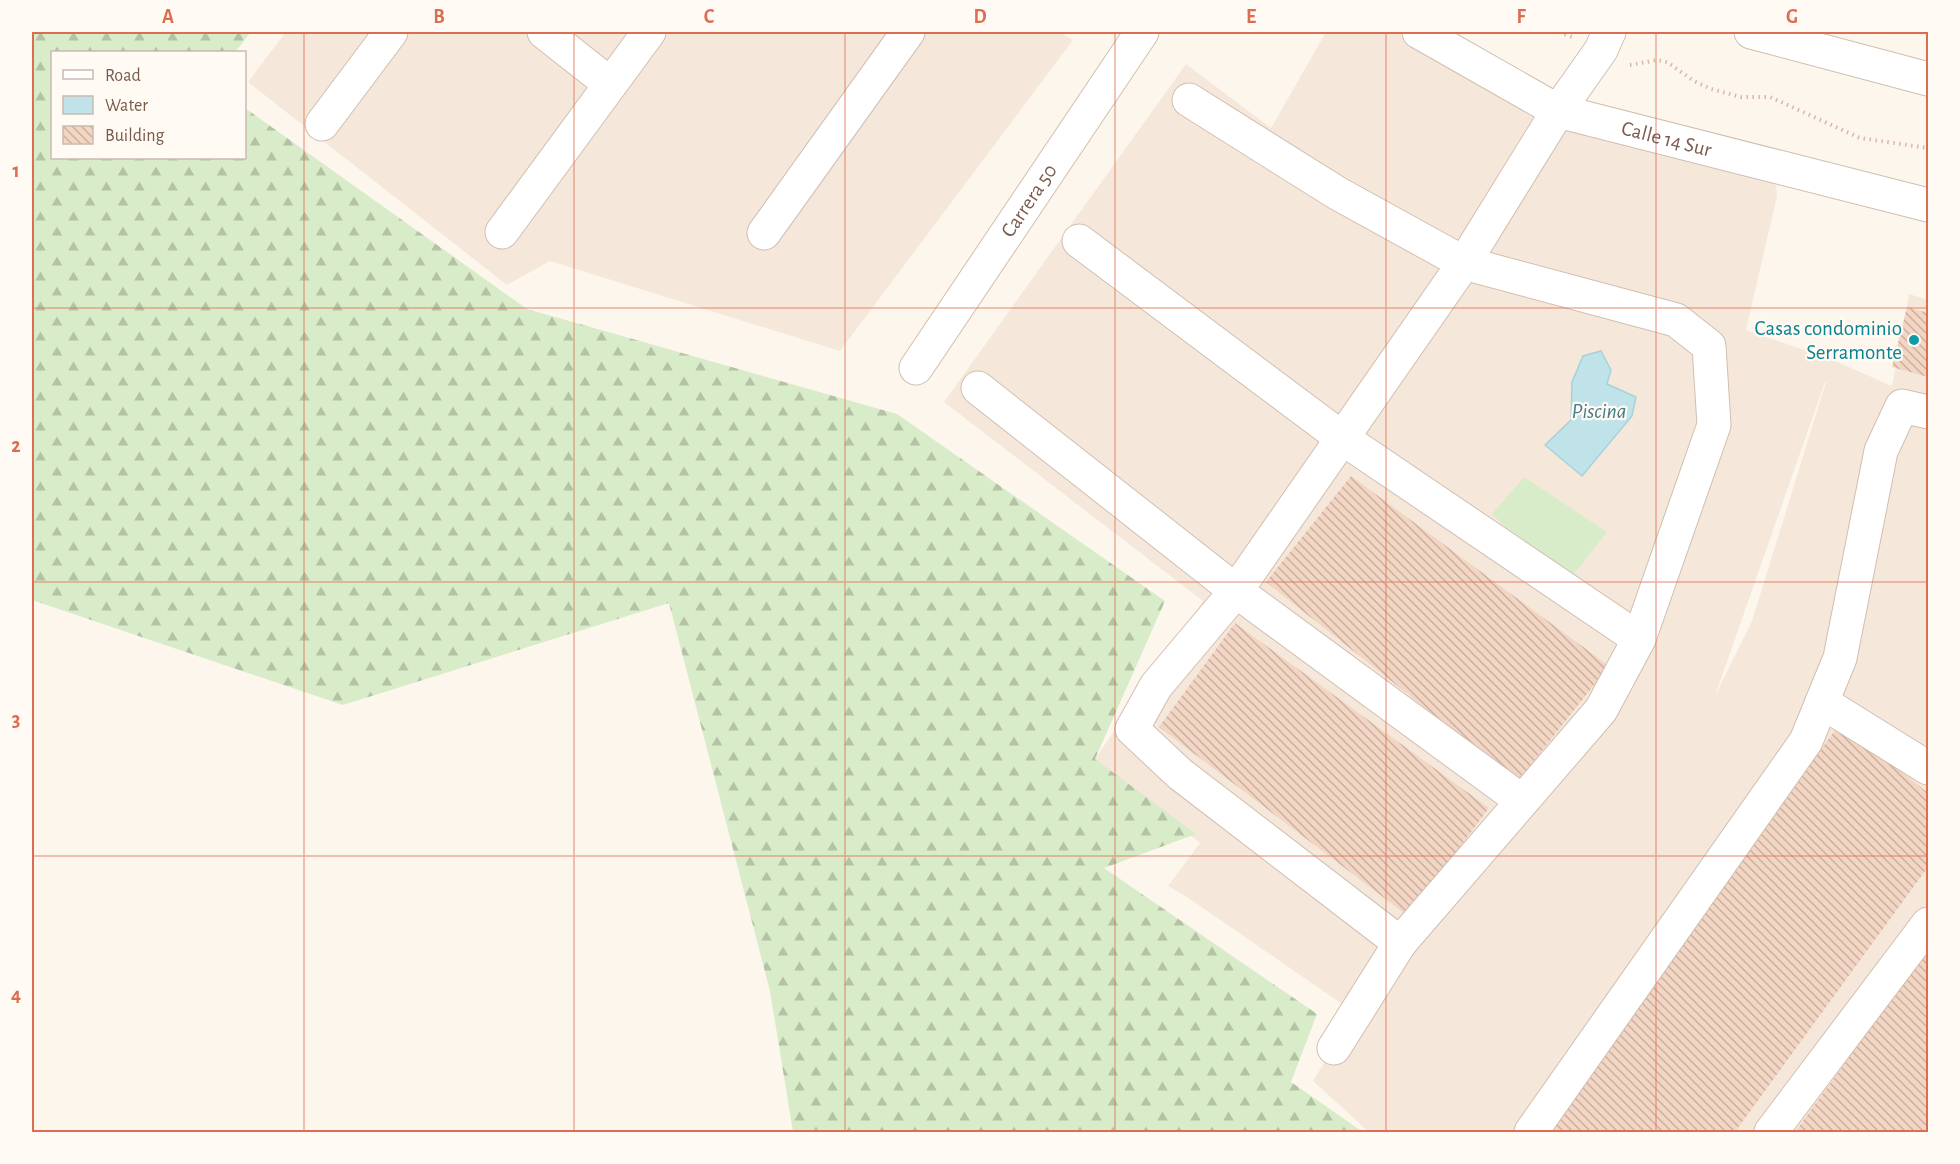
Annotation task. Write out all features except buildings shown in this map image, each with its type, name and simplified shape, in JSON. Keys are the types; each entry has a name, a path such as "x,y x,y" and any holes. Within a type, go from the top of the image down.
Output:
{"street":[{"path":"322,124 391,32"},
{"path":"544,32 610,84"},
{"path":"502,232 649,32"},
{"path":"764,233 908,32"},
{"name":"Carrera 50","path":"916,368 1142,32"},
{"name":"Calle 14 Sur","path":"1419,32 1558,111 1929,205"},
{"path":"1751,32 1929,79"},
{"path":"1400,943 1180,774 1132,729 1156,686 1236,591 1464,263 1558,111 1601,50 1615,46"},
{"path":"1189,100 1337,193 1464,263 1676,320 1709,346 1714,425 1639,639 1601,710 1400,943 1334,1048"},
{"path":"1079,241 1342,438 1639,639"},
{"path":"978,388 1236,591 1522,801"},
{"path":"1531,1132 1806,741 1840,658 1881,451 1902,405 1929,412"},
{"path":"1822,702 1929,768"},
{"path":"1771,1132 1929,924"}],"path":[{"path":"1615,46 1631,66 1658,60 1668,62 1694,81 1711,89 1741,97 1770,98 1860,138 1929,148"}],"shaded area":[{"path":"286,32 1059,32 1073,40 840,351 550,261 507,285 248,82"},
{"path":"1326,32 1407,32 1539,104 1775,173 1777,196 1746,330 1833,360 1892,386 1909,294 1928,300 1928,1132 1369,1132 1313,1081 1355,1013 1168,886 1200,843 1095,759 1203,601 944,402 1186,64 1271,128","holes":["1826,382 1752,621 1715,696"]}],"green space":[{"path":"32,32 251,32 236,51 51,51 51,159 246,159 246,109 527,309 897,414 1165,601 1095,759 1196,834 1104,868 1317,1014 1291,1082 1363,1132 793,1132 770,991 669,603 343,705 32,600"},
{"path":"1524,477 1607,532 1571,578 1523,544 1492,514"}],"water":[{"name":"Piscina","path":"1601,351 1611,370 1607,384 1636,397 1632,416 1582,476 1545,445 1571,420 1572,382 1583,356"}],"place":[{"name":"Casas condominio Serramonte","path":"1914,340"}]}
